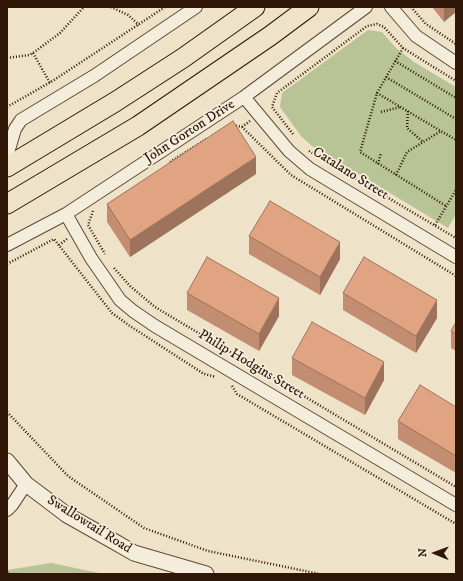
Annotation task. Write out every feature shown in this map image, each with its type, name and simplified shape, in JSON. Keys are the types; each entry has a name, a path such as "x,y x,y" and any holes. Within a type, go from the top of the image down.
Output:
{"main road":[{"path":"7,167 116,102 183,58 255,7"},
{"path":"7,204 138,126 270,36 309,7"}],"street":[{"path":"7,156 15,129 21,120 94,76 196,7"},
{"name":"John Gorton Drive","path":"7,245 66,214 244,97 366,7"},
{"path":"391,7 416,36 456,63"},
{"name":"Catalano Street","path":"244,97 289,151 310,169 456,257"},
{"name":"Philip Hodgins Street","path":"66,214 95,264 120,300 133,311 155,326 456,505"},
{"name":"Swallowtail Road","path":"7,461 26,484 67,515 134,553 206,574"},
{"path":"7,510 26,484"}],"path":[{"path":"7,58 29,55 33,53 60,33 84,7"},
{"path":"111,7 128,15 139,25"},
{"path":"7,107 50,83 165,7"},
{"path":"412,7 426,24 456,44"},
{"path":"296,139 272,107 277,93 367,26 377,24 384,27 403,48 456,81"},
{"path":"403,48 377,93 360,152 446,206"},
{"path":"33,53 50,83"},
{"path":"395,61 456,98"},
{"path":"386,77 456,119"},
{"path":"377,93 456,140"},
{"path":"381,112 401,107"},
{"path":"408,111 407,128 423,142"},
{"path":"229,124 242,126 291,175 456,276"},
{"path":"396,175 407,152 441,131"},
{"path":"164,166 210,136"},
{"path":"305,147 309,151 456,238"},
{"path":"378,164 381,153"},
{"path":"435,225 456,190"},
{"path":"99,207 92,211 88,225 106,256"},
{"path":"109,263 130,286 155,307 456,487"},
{"path":"7,412 68,476 144,528 208,551 320,574"}],"green space":[{"path":"368,30 382,32 396,48 414,62 456,87 456,214 448,228 312,146 301,136 280,107 282,93"},
{"path":"51,563 104,574 7,574 7,570"}],"building":[{"path":"233,121 256,157 130,240 107,204"},
{"path":"270,201 340,242 320,277 249,236"},
{"path":"207,257 279,298 259,334 187,293"},
{"path":"364,257 437,300 416,336 343,293"},
{"path":"312,322 384,362 365,398 292,358"},
{"path":"456,322 456,334 451,331"},
{"path":"420,385 456,407 456,456 398,421"}]}
